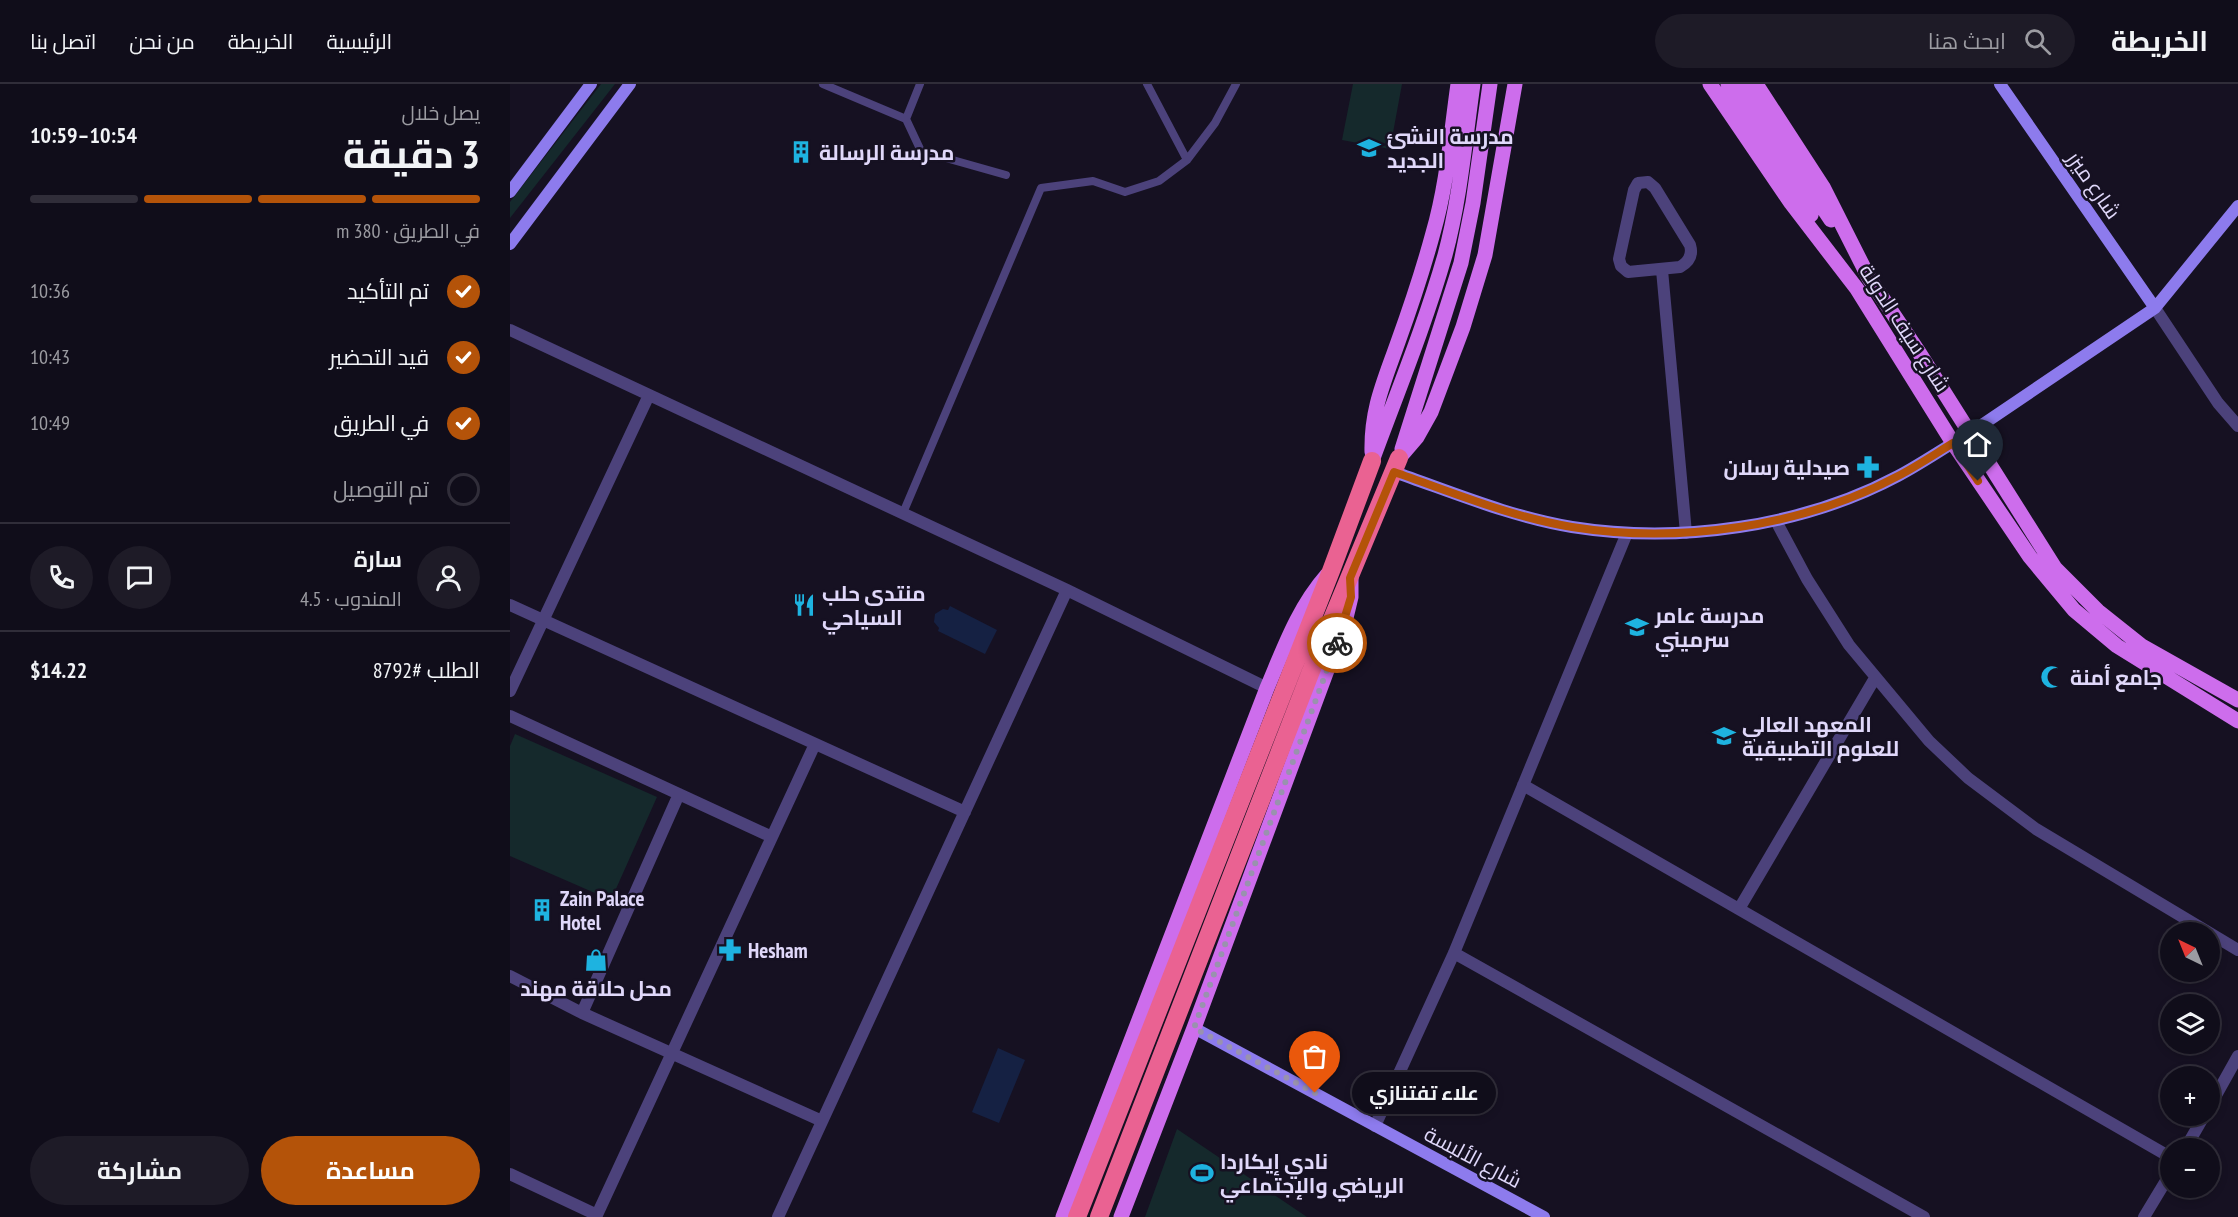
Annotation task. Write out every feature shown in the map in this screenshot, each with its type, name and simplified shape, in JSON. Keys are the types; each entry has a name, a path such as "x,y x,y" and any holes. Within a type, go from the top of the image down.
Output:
{"highway":[{"path":"1077,1217 1372,461"},
{"path":"1099,1217 1320,648 1396,465"}],"main road":[{"path":"1372,461 1371,429 1375,408 1417,289 1434,231 1458,84"},
{"path":"1372,461 1427,310 1445,253 1457,194 1473,84"},
{"path":"1396,465 1461,262 1473,202 1490,84"},
{"path":"1396,465 1417,437 1431,412 1463,327 1485,255 1515,84"},
{"name":"شارع سيف الدولة","path":"1710,84 1791,203 1857,289 1953,443 2030,557 2074,610 2117,646 2238,721"},
{"path":"1728,84 1857,289"},
{"path":"1740,84 1869,278"},
{"name":"شارع سيف الدولة","path":"1756,84 1823,187 1869,278 2055,568 2098,611 2142,646 2238,700"},
{"path":"1063,1217 1267,688 1297,618 1312,593 1331,571"},
{"path":"1121,1217 1345,622 1351,597 1350,578"}],"street":[{"path":"510,192 591,84"},
{"path":"510,244 630,84"},
{"name":"شارع ميزر","path":"2000,84 2155,309"},
{"path":"1648,182 1655,188 1692,250 1685,264 1662,270 1628,272 1620,262 1634,190 1638,183 1648,182"},
{"path":"1970,433 2155,309 2238,206"},
{"path":"1662,270 1686,533"},
{"path":"2155,309 2218,403 2238,426"},
{"path":"510,330 1067,590 1267,688"},
{"path":"510,691 649,395"},
{"path":"1396,465 1516,514 1571,527 1626,533 1686,533 1776,521 1838,502 1897,476 1953,443"},
{"path":"1776,521 1807,579 1849,645 1929,741 1968,778 2027,823 2238,950"},
{"path":"1375,1126 1454,953 1626,533"},
{"path":"778,1217 1067,590"},
{"path":"510,605 964,812"},
{"path":"1739,909 1875,678"},
{"path":"510,716 772,837"},
{"path":"510,1174 596,1216 815,744"},
{"path":"1523,785 2160,1151"},
{"path":"582,1013 679,794"},
{"path":"1454,953 1924,1217"},
{"path":"510,976 582,1013 822,1122"},
{"name":"شارع الألبسة","path":"1194,1028 1544,1217"},
{"path":"2220,1088 2238,1056"},
{"path":"2144,1217 2160,1191"}],"lane":[{"path":"823,84 906,119 921,151 1006,175"},
{"path":"906,119 920,84"},
{"path":"1148,84 1187,160"},
{"path":"903,513 1041,188 1093,181 1125,192 1159,181 1187,160 1215,123 1236,84"}],"green space":[{"path":"601,84 615,84 510,218 510,202"},
{"path":"1353,84 1402,84 1390,149 1342,140"},
{"path":"515,734 657,797 611,900 510,856 510,746"},
{"name":"نادي إيكاردا الرياضي والإجتماعي","path":"1177,1129 1307,1217 1145,1217"}],"water":[{"path":"950,606 997,630 985,654 938,631 939,628 934,622 935,614 943,609 948,610"},
{"path":"998,1048 1025,1060 999,1123 972,1112"}],"way so far":[{"path":"1315,1093 1194,1028 1337,643"}],"place":[{"name":"مدرسة النشئ الجديد","path":"1369,148"},
{"name":"مدرسة الرسالة","path":"801,152"},
{"name":"صيدلية رسلان","path":"1868,467"},
{"name":"منتدى حلب السياحي","path":"804,605"},
{"name":"مدرسة عامر سرميني","path":"1637,627"},
{"name":"جامع أمنة","path":"2052,677"},
{"name":"المعهد العالي للعلوم التطبيقية","path":"1724,736"},
{"name":"Zain Palace Hotel","path":"542,910"},
{"name":"Hesham","path":"730,950"},
{"name":"محل حلاقة مهند","path":"596,960"},
{"name":"علاء تفتنازي","path":"1315,1093"},
{"name":"نادي إيكاردا الرياضي والإجتماعي","path":"1202,1173"}],"route":[{"path":"1337,643 1351,597 1350,578 1394,472 1516,514 1571,527 1626,533 1686,533 1776,521 1838,502 1877,485 1953,443 1978,481"}]}
